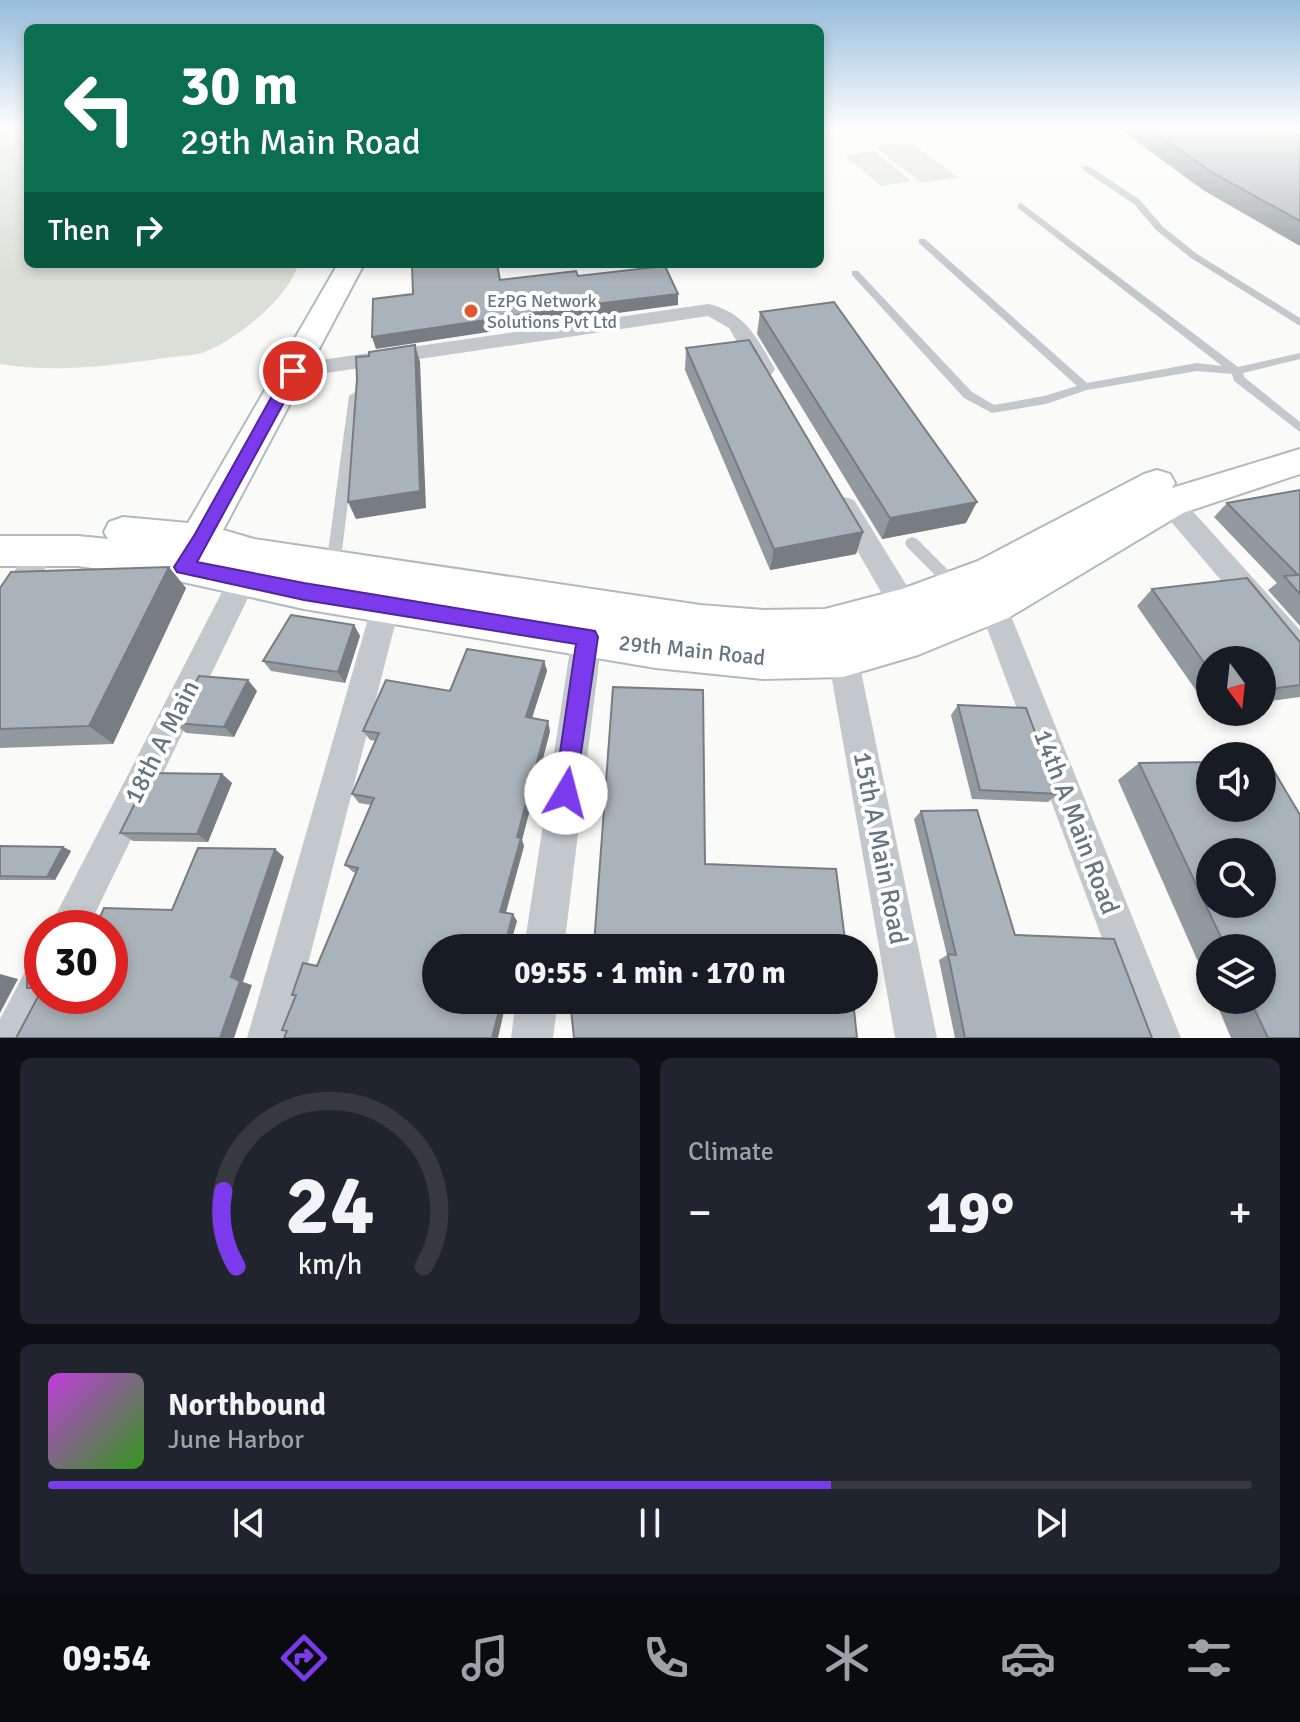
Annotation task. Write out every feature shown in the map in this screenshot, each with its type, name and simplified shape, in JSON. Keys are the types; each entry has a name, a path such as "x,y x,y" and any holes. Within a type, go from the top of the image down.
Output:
{"main road":[{"path":"193,553 349,268"},
{"name":"29th Main Road","path":"974,591 992,573 1154,484 1300,438"},
{"name":"29th Main Road","path":"0,532 90,529 386,605 656,649 763,659 843,657 974,591 1170,503 1300,461"},
{"name":"29th Main Road","path":"0,551 193,553"},
{"name":"29th Main Road","path":"248,568 333,567 700,623 764,628 913,620"}],"street":[{"path":"293,371 708,310 723,311 732,318 772,382"},
{"path":"834,488 913,620"},
{"path":"1170,503 1300,651"},
{"path":"0,614 44,550"},
{"name":"18th A Main","path":"77,910 248,568"},
{"name":"14th A Main Road","path":"974,591 1160,1038"},
{"path":"268,1038 386,605"},
{"path":"546,934 587,637"},
{"name":"15th A Main Road","path":"843,657 916,1038"},
{"path":"13,1038 25,1014"},
{"path":"532,1038 535,1014"}],"lane":[{"path":"1097,175 1137,202 1159,228 1194,256 1300,323"},
{"path":"1021,206 1237,371 1238,378 1300,428"},
{"path":"922,241 1085,387"},
{"path":"855,273 968,395 992,409 1046,400 1085,387 1197,367 1237,371 1300,356"},
{"path":"333,567 355,396"},
{"path":"912,543 974,591"}],"shaded area":[{"path":"0,175 24,175 24,268 296,268 284,290 261,315 220,345 202,353 83,367 42,368 0,364"},
{"path":"868,175 904,175 911,181 881,186"},
{"path":"912,175 958,177 922,183"}],"building":[{"path":"1217,175 1300,175 1300,221"},
{"path":"412,268 498,268 500,280 576,271 578,276 666,268 678,294 372,337 373,299 413,294"},
{"path":"834,302 977,502 890,518 760,312"},
{"path":"749,340 863,532 774,549 686,348"},
{"path":"415,345 420,491 348,502 356,357"},
{"path":"1300,490 1300,594 1284,576 1298,575 1227,503"},
{"path":"169,567 89,726 0,729 0,588 11,572"},
{"path":"1247,578 1300,642 1300,685 1276,688 1276,646 1196,646 1196,651 1152,589"},
{"path":"291,615 354,625 338,672 263,661"},
{"path":"467,649 544,661 526,717 548,721 500,912 513,914 508,934 422,934 422,1014 498,1014 492,1038 284,1038 287,1031 282,1030 296,995 292,995 303,963 317,966 358,868 345,865 374,798 352,794 379,733 363,731 386,680 450,691"},
{"path":"199,676 248,680 224,727 175,723"},
{"path":"613,687 703,690 705,864 836,869 844,934 595,934"},
{"path":"958,705 1026,708 1058,794 980,790"},
{"path":"1196,762 1196,822 1276,822 1276,774 1300,815 1300,1038 1268,1038 1257,1014 1276,1014 1276,934 1219,934 1212,918 1276,918 1276,838 1196,838 1196,884 1139,763"},
{"path":"150,773 222,774 197,834 120,833"},
{"path":"977,810 1015,935 1114,939 1152,1038 965,1038 948,954 956,955 921,811"},
{"path":"0,846 63,847 47,877 0,876"},
{"path":"198,848 275,849 231,977 240,981 220,1038 16,1038 29,1014 128,1014 128,910 104,908 172,910"},
{"path":"571,1014 854,1014 857,1038 574,1038"}],"place":[{"name":"EzPG Network Solutions Pvt Ltd","path":"471,311"}],"route":[{"path":"293,371 184,567 304,592 587,637 566,793"}]}
